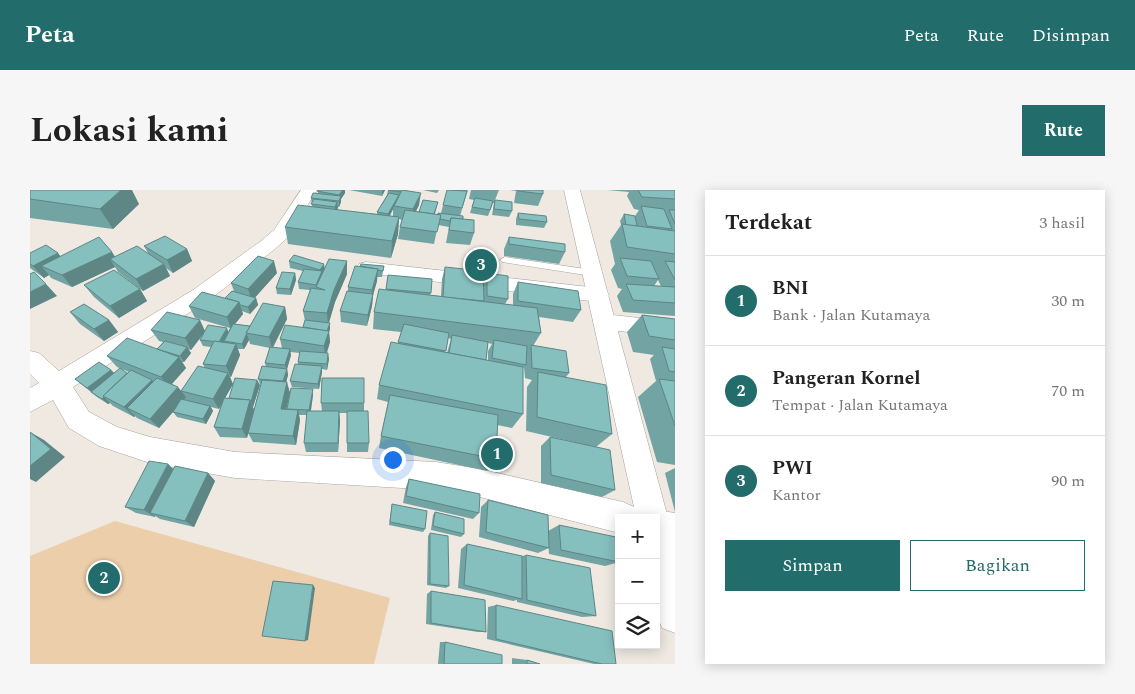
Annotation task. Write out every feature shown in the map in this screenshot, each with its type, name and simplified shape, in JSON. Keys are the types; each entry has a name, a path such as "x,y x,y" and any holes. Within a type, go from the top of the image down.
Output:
{"main road":[{"path":"30,400 201,296 268,245 287,227 309,190"},
{"path":"572,190 651,514"},
{"path":"366,268 598,295"},
{"path":"604,322 675,330"},
{"path":"30,360 57,384 79,420 109,437 150,450 235,465 436,476 480,483 615,516"},
{"path":"660,527 675,529"},
{"path":"660,552 675,615"}],"lane":[{"path":"505,260 592,273"}],"shaded area":[{"path":"115,521 390,598 374,664 30,664 30,556"}],"building":[{"path":"30,190 121,190 100,209 30,199"},
{"path":"318,190 343,190 339,195"},
{"path":"402,190 421,193 413,209 394,206"},
{"path":"447,190 467,191 462,208 443,205"},
{"path":"543,190 543,194 518,191"},
{"path":"638,190 675,190 675,199 642,197"},
{"path":"313,193 341,196 339,201 311,198"},
{"path":"389,193 399,195 388,214 377,212"},
{"path":"475,198 493,201 490,210 472,207"},
{"path":"314,199 337,202 335,207 311,204"},
{"path":"423,200 438,202 434,214 419,212"},
{"path":"495,200 512,202 512,211 494,209"},
{"path":"298,205 399,217 392,241 285,227"},
{"path":"641,206 664,209 672,229 647,226"},
{"path":"405,210 441,215 437,232 400,227"},
{"path":"669,210 675,210 675,224"},
{"path":"438,213 463,216 463,219 451,218 450,221 440,219 441,215"},
{"path":"518,213 546,216 547,222 519,219"},
{"path":"624,214 635,216 637,226 626,225"},
{"path":"451,218 474,220 474,233 449,230"},
{"path":"622,224 675,231 675,254 627,247"},
{"path":"165,236 187,249 167,260 144,246"},
{"path":"99,237 112,252 62,275 41,266"},
{"path":"509,237 565,244 565,252 509,244"},
{"path":"46,245 58,253 33,266 30,264 30,253"},
{"path":"137,246 164,264 136,279 110,259"},
{"path":"294,255 324,264 320,270 289,261"},
{"path":"258,256 274,261 248,289 231,283"},
{"path":"620,258 651,261 659,279 627,276"},
{"path":"329,259 347,261 334,290 327,313 303,311 311,288 325,290 316,287"},
{"path":"665,261 675,262 675,280"},
{"path":"361,264 384,266 383,271 360,266"},
{"path":"355,266 378,269 372,290 348,287"},
{"path":"445,267 483,271 484,301 443,297"},
{"path":"304,269 322,271 316,285 298,282"},
{"path":"114,270 140,289 110,306 84,285"},
{"path":"34,272 46,284 30,292 30,274"},
{"path":"282,272 295,273 290,289 276,288"},
{"path":"487,273 508,276 508,299 487,296"},
{"path":"388,275 432,279 431,293 386,289"},
{"path":"518,282 578,291 581,310 518,301"},
{"path":"626,284 675,287 675,303 633,300"},
{"path":"379,289 537,308 541,333 374,312"},
{"path":"232,291 256,298 248,307 240,305 239,302 225,298"},
{"path":"347,291 373,294 368,315 340,311"},
{"path":"202,292 239,302 227,317 189,306"},
{"path":"263,303 285,307 269,337 246,333"},
{"path":"84,304 109,320 94,329 70,312"},
{"path":"167,312 200,320 185,338 151,330"},
{"path":"642,315 675,319 675,340 649,336"},
{"path":"305,320 330,323 327,331 303,327"},
{"path":"233,324 250,326 242,344 224,341"},
{"path":"404,324 449,333 446,351 398,342"},
{"path":"208,325 227,328 219,342 200,340"},
{"path":"285,325 329,331 324,346 280,339"},
{"path":"452,335 488,342 486,360 449,353"},
{"path":"127,338 179,357 161,377 107,356"},
{"path":"494,340 527,346 526,365 492,358"},
{"path":"165,341 187,347 180,356 157,349"},
{"path":"214,341 236,344 226,366 203,364"},
{"path":"391,342 523,367 523,414 379,385"},
{"path":"531,345 566,351 569,373 532,368"},
{"path":"270,347 290,349 285,365 265,363"},
{"path":"662,347 675,349 675,372 669,371"},
{"path":"300,351 328,353 327,364 298,362"},
{"path":"99,362 111,370 87,388 75,379"},
{"path":"295,364 322,366 318,384 290,381"},
{"path":"198,366 228,373 213,399 181,391"},
{"path":"262,366 287,369 283,381 258,379"},
{"path":"120,368 127,373 102,399 91,392"},
{"path":"131,370 152,380 124,407 103,396"},
{"path":"538,372 606,385 612,434 537,417"},
{"path":"157,378 178,387 150,419 127,408"},
{"path":"235,378 257,380 251,402 250,400 229,398"},
{"path":"322,378 364,378 364,403 321,403"},
{"path":"659,379 675,381 675,426"},
{"path":"262,380 287,382 281,409 298,410 293,436 248,433"},
{"path":"291,388 313,389 309,410 287,409"},
{"path":"390,395 498,415 496,459 381,436"},
{"path":"224,398 250,400 242,429 214,427"},
{"path":"181,399 210,406 203,419 173,412"},
{"path":"307,411 339,411 338,443 304,443"},
{"path":"347,411 368,411 369,443 347,443"},
{"path":"30,432 51,449 30,466"},
{"path":"550,437 610,450 615,490 551,475"},
{"path":"149,461 168,464 144,510 125,507"},
{"path":"175,466 208,473 185,521 150,513"},
{"path":"409,479 480,494 479,513 406,496"},
{"path":"488,500 548,515 549,548 486,532"},
{"path":"392,504 427,511 425,529 390,522"},
{"path":"435,512 464,519 464,534 433,526"},
{"path":"559,525 615,537 615,561 561,550"},
{"path":"430,533 448,536 449,586 430,584"},
{"path":"467,544 522,556 522,599 464,585"},
{"path":"526,555 590,568 596,616 527,600"},
{"path":"273,581 313,585 305,641 262,636"},
{"path":"431,591 485,600 486,632 431,623"},
{"path":"496,605 612,631 616,664 602,664 496,639"},
{"path":"445,642 502,655 502,664 444,664"},
{"path":"527,660 540,664 527,664"}],"place":[{"name":"PWI","path":"481,265"},
{"name":"BNI","path":"497,454"},
{"name":"Pangeran Kornel","path":"104,578"}]}
